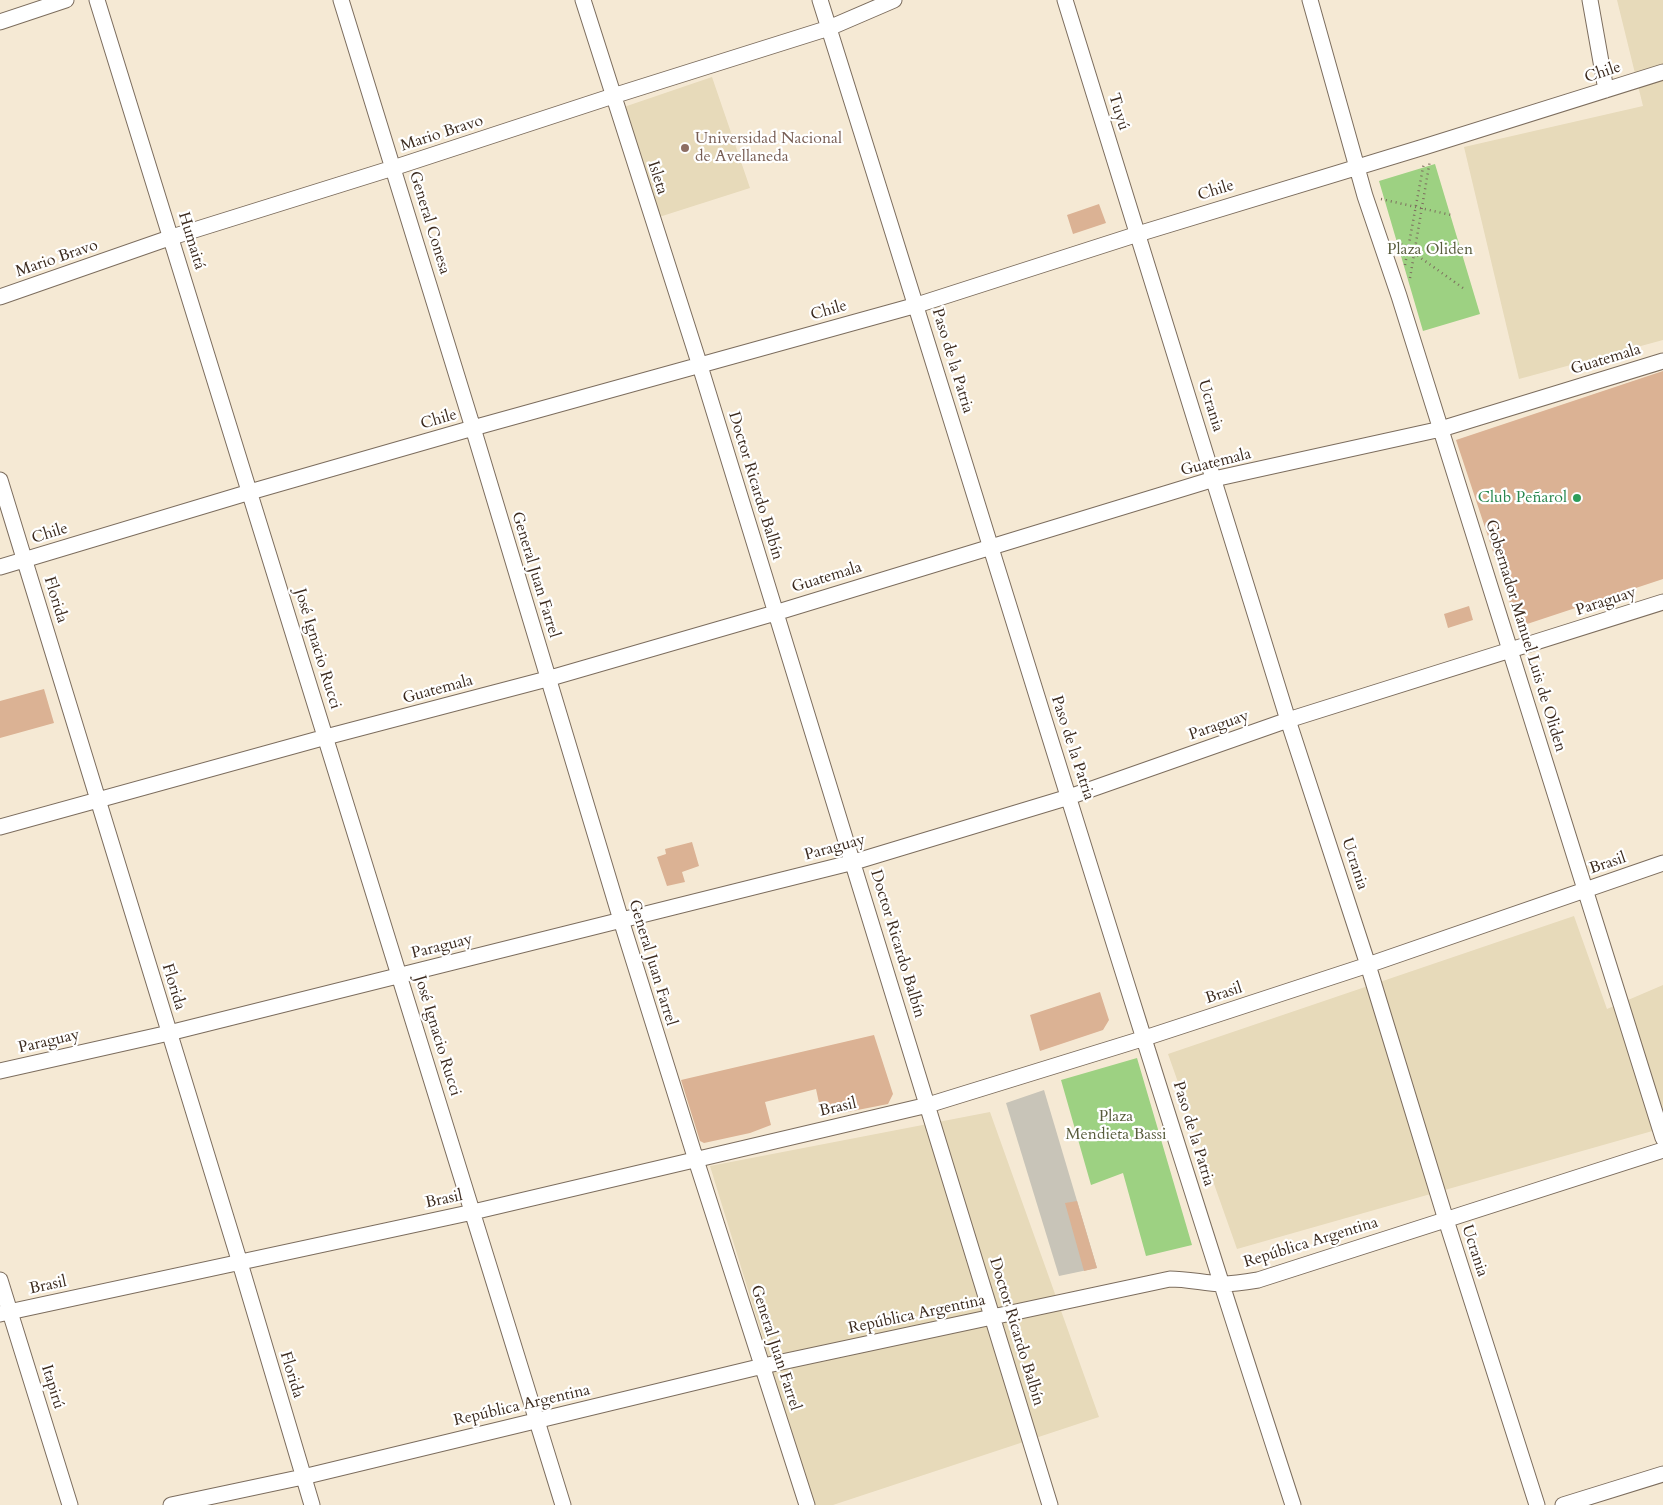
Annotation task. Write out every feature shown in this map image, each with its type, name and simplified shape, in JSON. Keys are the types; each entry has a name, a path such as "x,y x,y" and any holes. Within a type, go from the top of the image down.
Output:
{"street":[{"path":"0,22 66,0"},
{"name":"Humaitá","path":"97,0 250,492"},
{"name":"General Conesa","path":"341,0 473,428"},
{"name":"Isleta","path":"583,0 700,366"},
{"name":"Paso de la Patria","path":"820,0 917,305 990,546 1221,1284 1293,1505"},
{"name":"Mario Bravo","path":"0,297 172,237 829,28 894,0"},
{"name":"Tuyú","path":"1064,0 1138,234"},
{"path":"1590,0 1606,90"},
{"name":"Gobernador Manuel Luis de Oliden","path":"1316,2 1365,196 1399,296 1663,1138"},
{"name":"Chile","path":"0,567 473,428 917,305 1138,234 1663,72"},
{"name":"Ucrania","path":"1138,234 1288,720 1368,965 1446,1220 1537,1505"},
{"name":"Guatemala","path":"0,827 326,737 547,679 775,613 1214,479 1441,429 1663,361"},
{"name":"Doctor Ricardo Balbín","path":"700,366 775,613 854,862 1050,1505"},
{"name":"General Juan Farrel","path":"473,428 621,920 807,1505"},
{"name":"Florida","path":"0,480 240,1263 312,1505"},
{"name":"José Ignacio Rucci","path":"250,492 564,1505"},
{"name":"Paraguay","path":"0,1072 168,1033 854,862 1069,797 1288,720 1663,602"},
{"name":"Brasil","path":"5,1313 473,1212 928,1105 1145,1038 1368,965 1663,863"},
{"name":"República Argentina","path":"171,1505 304,1476 763,1366 1170,1279 1221,1284 1258,1280 1663,1150"},
{"name":"Itapirú","path":"0,1280 5,1313 70,1505"},
{"path":"1563,1505 1663,1474"}],"path":[{"path":"1404,267 1430,145"},
{"path":"1410,279 1430,145"},
{"path":"1365,196 1451,215"},
{"path":"1394,238 1463,288"}],"shaded area":[{"path":"1617,0 1663,0 1663,340 1519,379 1464,147 1643,106"},
{"name":"Universidad Nacional de Avellaneda","path":"712,77 750,188 656,218 621,108"},
{"path":"1574,916 1607,1009 1663,985 1663,1128 1237,1249 1168,1054"},
{"path":"1044,1090 1097,1268 1059,1276 1006,1103"},
{"path":"990,1112 1099,1417 833,1505 814,1505 710,1166"}],"green space":[{"name":"Plaza Oliden","path":"1435,164 1480,314 1423,331 1379,181"},
{"name":"Plaza Mendieta Bassi","path":"1137,1058 1192,1245 1146,1256 1123,1173 1091,1185 1061,1080"}],"building":[{"path":"1099,204 1106,223 1073,234 1067,215"},
{"name":"Club Peñarol","path":"1663,371 1663,579 1518,627 1456,440"},
{"path":"1469,606 1473,620 1448,628 1444,614"},
{"path":"44,689 54,723 0,738 0,701"},
{"path":"692,842 699,866 682,872 685,882 667,886 657,857 666,854 665,849"},
{"path":"1100,992 1109,1020 1103,1030 1040,1051 1030,1015"},
{"path":"874,1035 893,1094 888,1104 822,1117 816,1089 765,1102 771,1125 750,1133 704,1143 700,1141 681,1080"},
{"path":"1077,1201 1097,1268 1084,1271 1065,1203"}],"place":[{"name":"Universidad Nacional de Avellaneda","path":"685,148"},
{"name":"Club Peñarol","path":"1577,498"}]}
